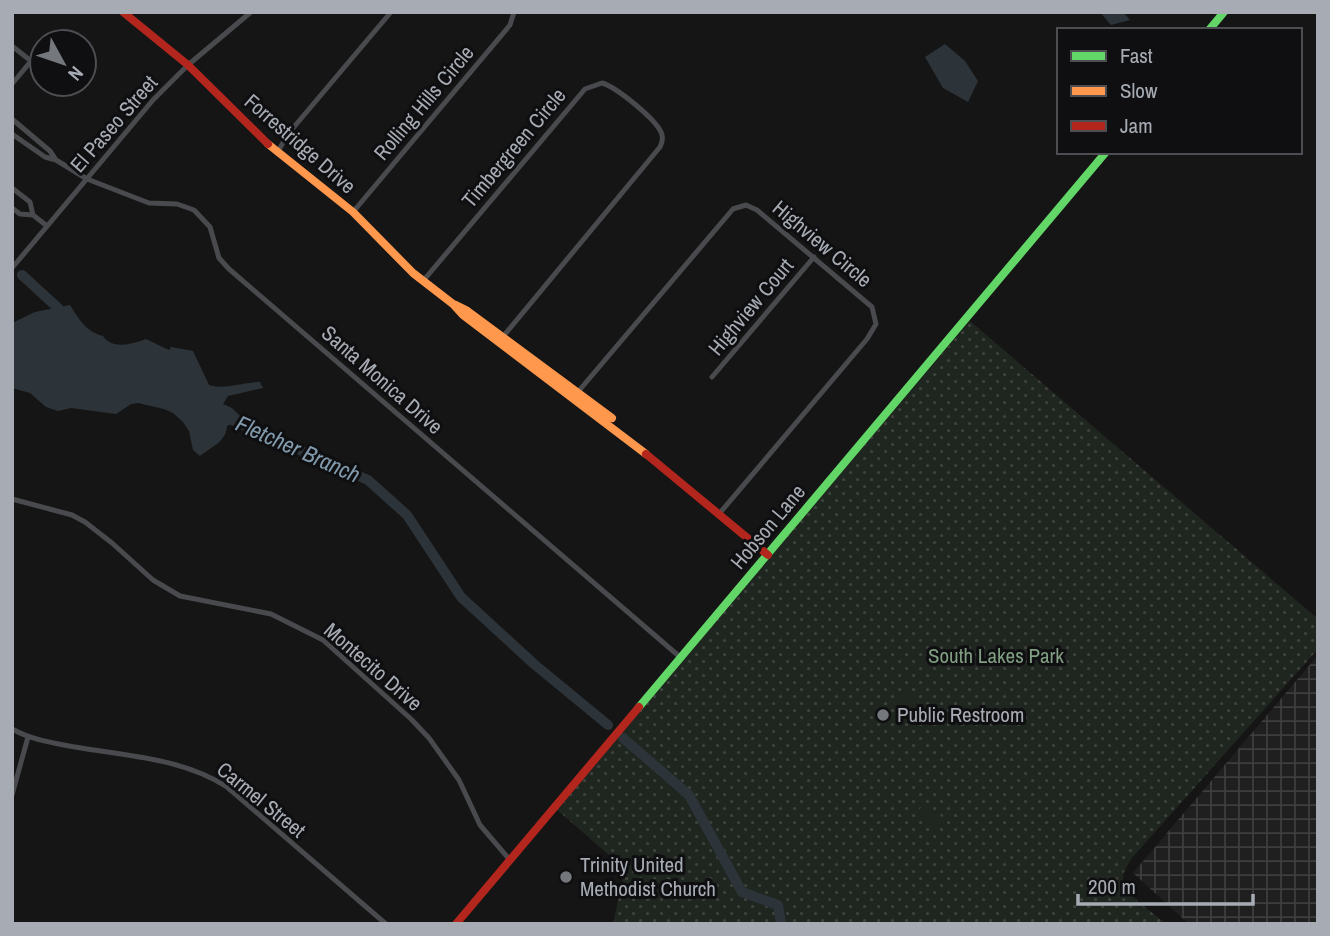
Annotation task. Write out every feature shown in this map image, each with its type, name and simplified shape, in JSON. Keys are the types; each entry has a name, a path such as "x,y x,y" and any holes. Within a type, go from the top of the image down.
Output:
{"street":[{"name":"Forrestridge Drive","path":"123,12 188,65 277,153 353,212 423,281 453,304 466,310 501,339 642,442 769,553"},
{"name":"El Paseo Street","path":"12,268 153,100 188,65 251,12"},
{"path":"277,153 288,134 391,12"},
{"name":"Rolling Hills Circle","path":"353,212 510,25 514,12"},
{"path":"1211,28 1224,12"},
{"path":"12,46 31,61 12,83"},
{"name":"Timbergreen Circle","path":"423,281 585,89 603,83 613,87 656,124 662,135 660,147 501,339"},
{"name":"Santa Monica Drive","path":"12,119 57,160 87,178 149,204 177,204 194,210 209,227 219,258 229,269 680,657"},
{"name":"Santa Monica Drive","path":"12,134 45,158 57,160"},
{"path":"24,143 30,134"},
{"name":"Hobson Lane","path":"456,924 1105,154"},
{"path":"12,188 30,202 33,215"},
{"name":"Highview Circle","path":"576,395 733,209 746,205 757,210 872,307 876,324 867,339 721,512"},
{"path":"12,208 20,214 33,215 47,226"},
{"name":"Highview Court","path":"712,377 814,257"},
{"name":"Montecito Drive","path":"12,499 72,515 85,522 112,542 153,580 180,596 271,614 323,640 429,737 459,780 480,824 510,860"},
{"name":"Carmel Street","path":"12,729 28,737 185,766 210,776 227,787 386,924"},
{"path":"12,796 28,737"}],"shaded area":[{"path":"1100,12 1123,12 1130,20 1111,25"},
{"path":"945,44 965,61 978,81 968,102 943,88 925,57"},
{"path":"70,305 87,328 112,343 129,344 146,339 169,350 171,347 193,351 209,385 221,387 260,382 263,388 228,396 223,404 232,408 243,419 227,426 221,440 200,456 193,450 189,431 183,422 164,409 138,403 131,404 116,414 71,408 58,411 46,407 30,393 12,388 12,323 35,312"},
{"path":"1318,655 1318,924 1189,924 1133,873"}],"green space":[{"name":"South Lakes Park","path":"970,321 1318,619 1318,649 1131,859 1123,875 1130,893 1166,924 613,924 625,869 556,809"},
{"path":"907,688 923,701 917,709 901,695"},
{"path":"899,697 915,711 908,718 892,705"},
{"path":"925,803 942,817 934,826 917,812"}],"waterway":[{"name":"Fletcher Branch","path":"22,275 58,308 61,321"},
{"name":"Fletcher Branch","path":"223,416 368,480 407,515 461,597 534,664 608,725"},
{"name":"Fletcher Branch","path":"623,738 689,795 742,892 778,905 781,924"}],"traffic: fast":[{"path":"1211,28 1224,12"},
{"path":"639,707 1104,154"}],"traffic: slow":[{"path":"268,144 353,212 413,273 463,315 646,454"},
{"path":"456,305 612,418"}],"traffic: jam":[{"path":"123,12 188,65 268,144"},
{"path":"646,454 768,555"},
{"path":"456,924 639,707"}],"place":[{"name":"Public Restroom","path":"883,715"},
{"name":"Trinity United Methodist Church","path":"566,877"}]}
